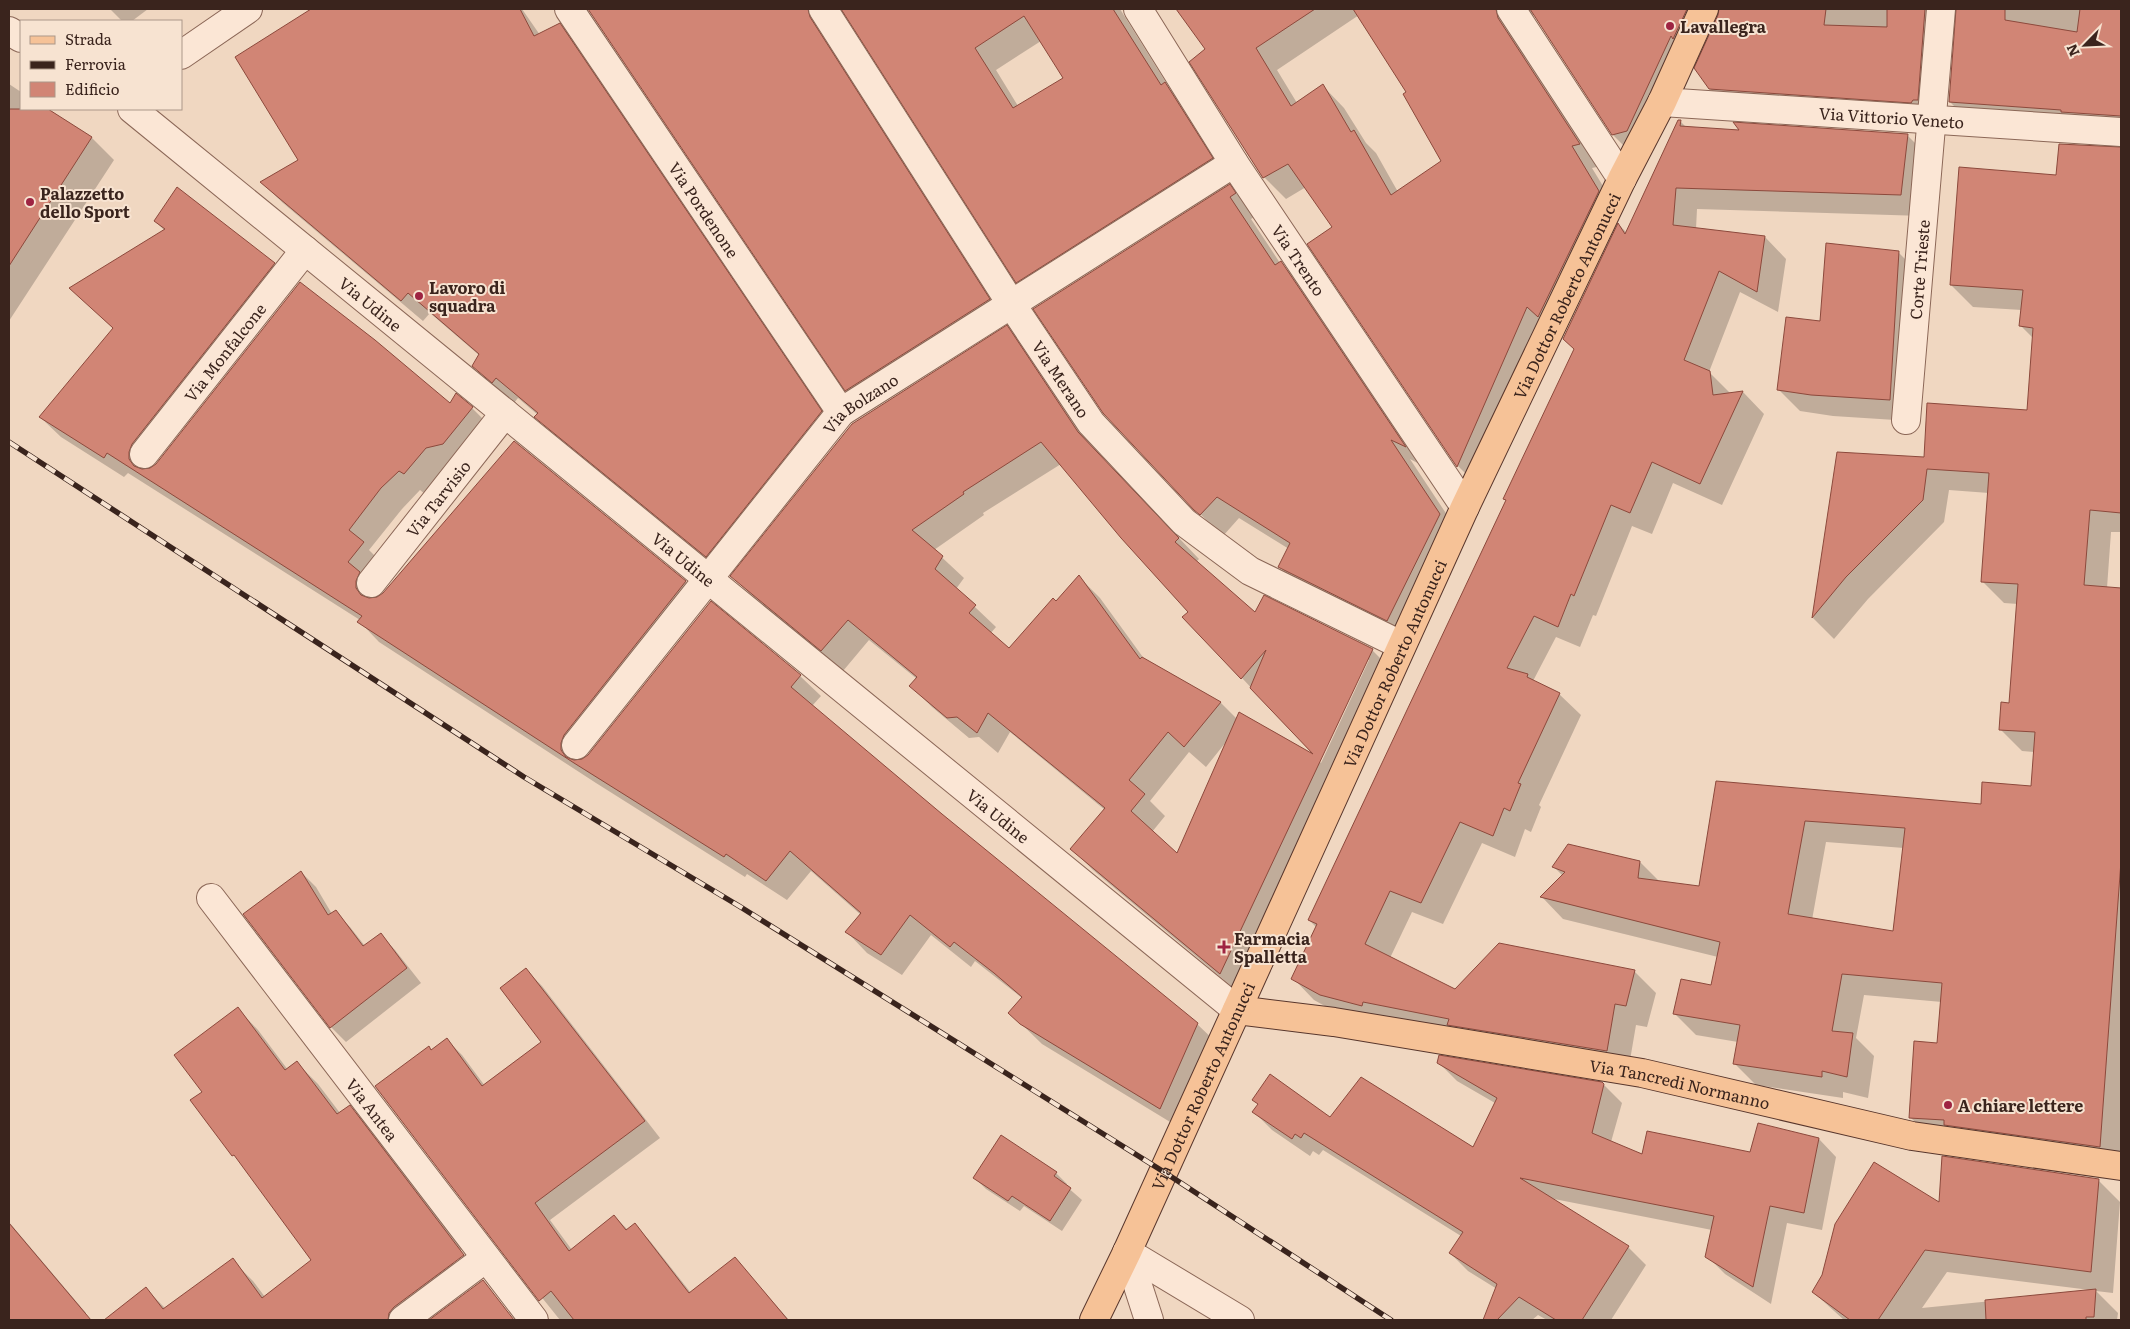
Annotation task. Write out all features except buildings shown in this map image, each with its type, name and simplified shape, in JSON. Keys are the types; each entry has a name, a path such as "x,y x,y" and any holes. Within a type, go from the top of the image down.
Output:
{"main road":[{"name":"Via Dottor Roberto Antonucci","path":"1094,1320 1128,1252 1465,507 1622,179 1662,102 1704,9"},
{"name":"Via Tancredi Normanno","path":"1237,1010 1334,1022 1642,1073 1912,1136 2121,1166"}],"street":[{"path":"182,54 248,9"},
{"name":"Via Pordenone","path":"569,9 841,412"},
{"name":"Via Merano","path":"823,9 1012,305 1091,423 1184,522 1250,571 1401,645"},
{"name":"Via Trento","path":"1138,9 1234,163 1465,507"},
{"path":"1511,9 1622,179"},
{"name":"Corte Trieste","path":"1906,420 1941,9"},
{"path":"9,31 20,37"},
{"name":"Via Vittorio Veneto","path":"1662,102 2121,132"},
{"name":"Via Udine","path":"133,110 1237,1010"},
{"name":"Via Bolzano","path":"576,745 841,412 1234,163"},
{"name":"Via Monfalcone","path":"144,454 305,250"},
{"name":"Via Tarvisio","path":"371,583 505,413"},
{"name":"Via Antea","path":"211,898 534,1320"},
{"path":"1128,1252 1149,1320"},
{"path":"1128,1252 1240,1320"},
{"path":"403,1320 486,1258"}],"railway":[{"path":"9,442 524,777 739,906 1164,1172 1391,1320"}],"place":[{"name":"Lavallegra","path":"1670,26"},
{"name":"Palazzetto dello Sport","path":"30,202"},
{"name":"Lavoro di squadra","path":"419,296"},
{"name":"Farmacia Spalletta","path":"1224,947"},
{"name":"A chiare lettere","path":"1948,1105"}]}
